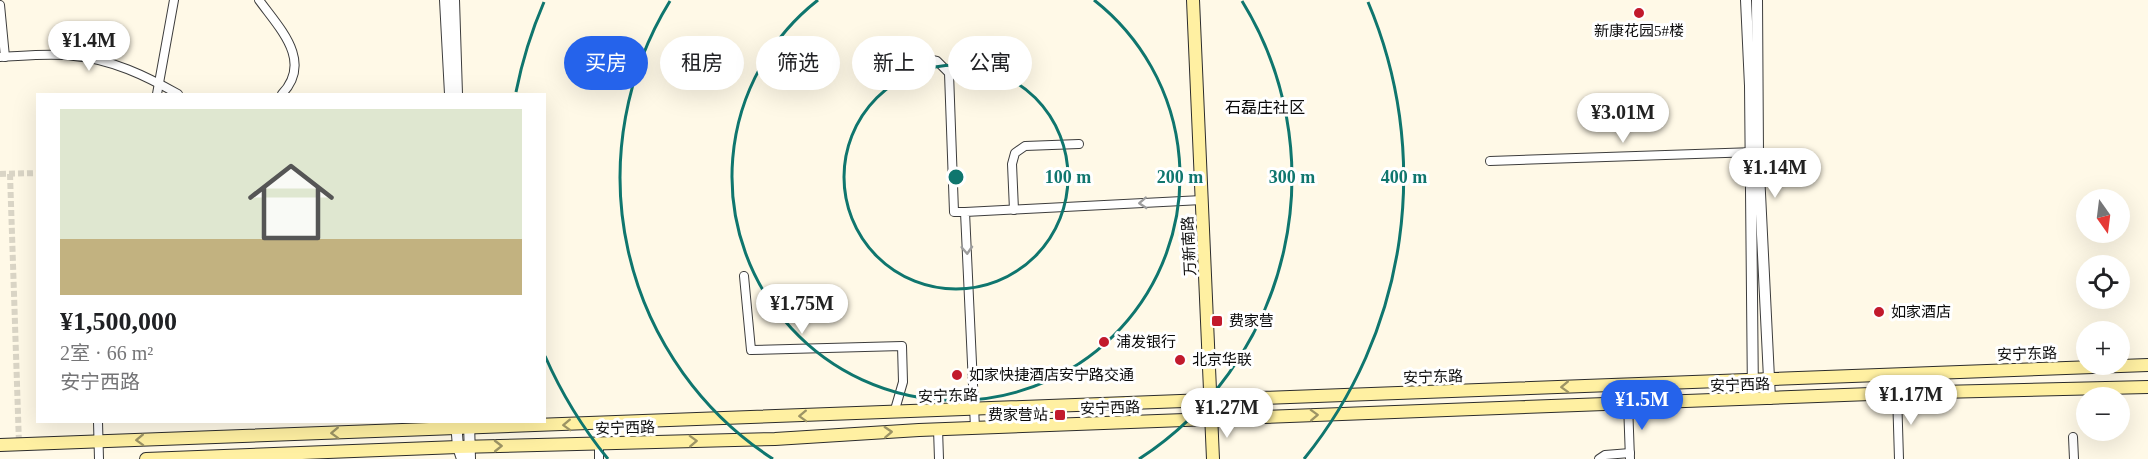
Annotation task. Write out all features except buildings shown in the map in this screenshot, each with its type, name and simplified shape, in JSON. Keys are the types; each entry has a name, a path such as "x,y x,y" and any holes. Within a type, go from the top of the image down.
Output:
{"main road":[{"name":"万新南路","path":"1193,0 1213,459"},
{"name":"安宁东路","path":"546,423 974,410 2148,365"},
{"path":"1809,379 1803,388 1809,397"},
{"path":"1719,400 1723,393 1720,382"},
{"name":"安宁西路","path":"146,459 422,449 465,453 599,444 775,439 938,429 1897,393 2148,387"},
{"name":"安宁东路","path":"0,445 422,430 456,425 535,423"},
{"path":"422,430 426,438 422,449"}],"street":[{"path":"157,93 174,0"},
{"path":"259,0 281,30 294,55 296,73 283,93"},
{"path":"446,0 450,93"},
{"path":"454,0 457,93"},
{"path":"1746,0 1770,399"},
{"path":"1753,399 1757,0"},
{"path":"0,5 2,57 74,56 124,67 176,93"},
{"path":"936,61 949,73 954,212 1202,200"},
{"path":"1014,210 1012,164 1015,153 1025,146 1079,144"},
{"path":"1490,161 1754,153"},
{"path":"965,212 975,428"},
{"path":"744,276 751,350 902,346 903,382 894,412"},
{"path":"1897,393 1899,459"},
{"path":"1599,459 1605,455 1630,456 1628,404"},
{"path":"98,423 99,459"},
{"path":"456,425 465,453"},
{"path":"465,453 470,425"},
{"path":"938,429 939,459"},
{"path":"2073,437 2074,459"},
{"path":"599,444 599,459"}],"tunnel":[{"path":"0,174 36,173"},
{"path":"10,174 19,444"}],"place":[{"name":"新康花园5#楼","path":"1639,13"},
{"name":"如家酒店","path":"1879,312"},
{"name":"费家营","path":"1217,321"},
{"name":"浦发银行","path":"1104,342"},
{"name":"北京华联","path":"1180,360"},
{"name":"如家快捷酒店安宁路交通","path":"957,375"},
{"name":"费家营站","path":"1060,415"}],"district":[{"name":"石磊庄社区","path":"1265,107"}]}
